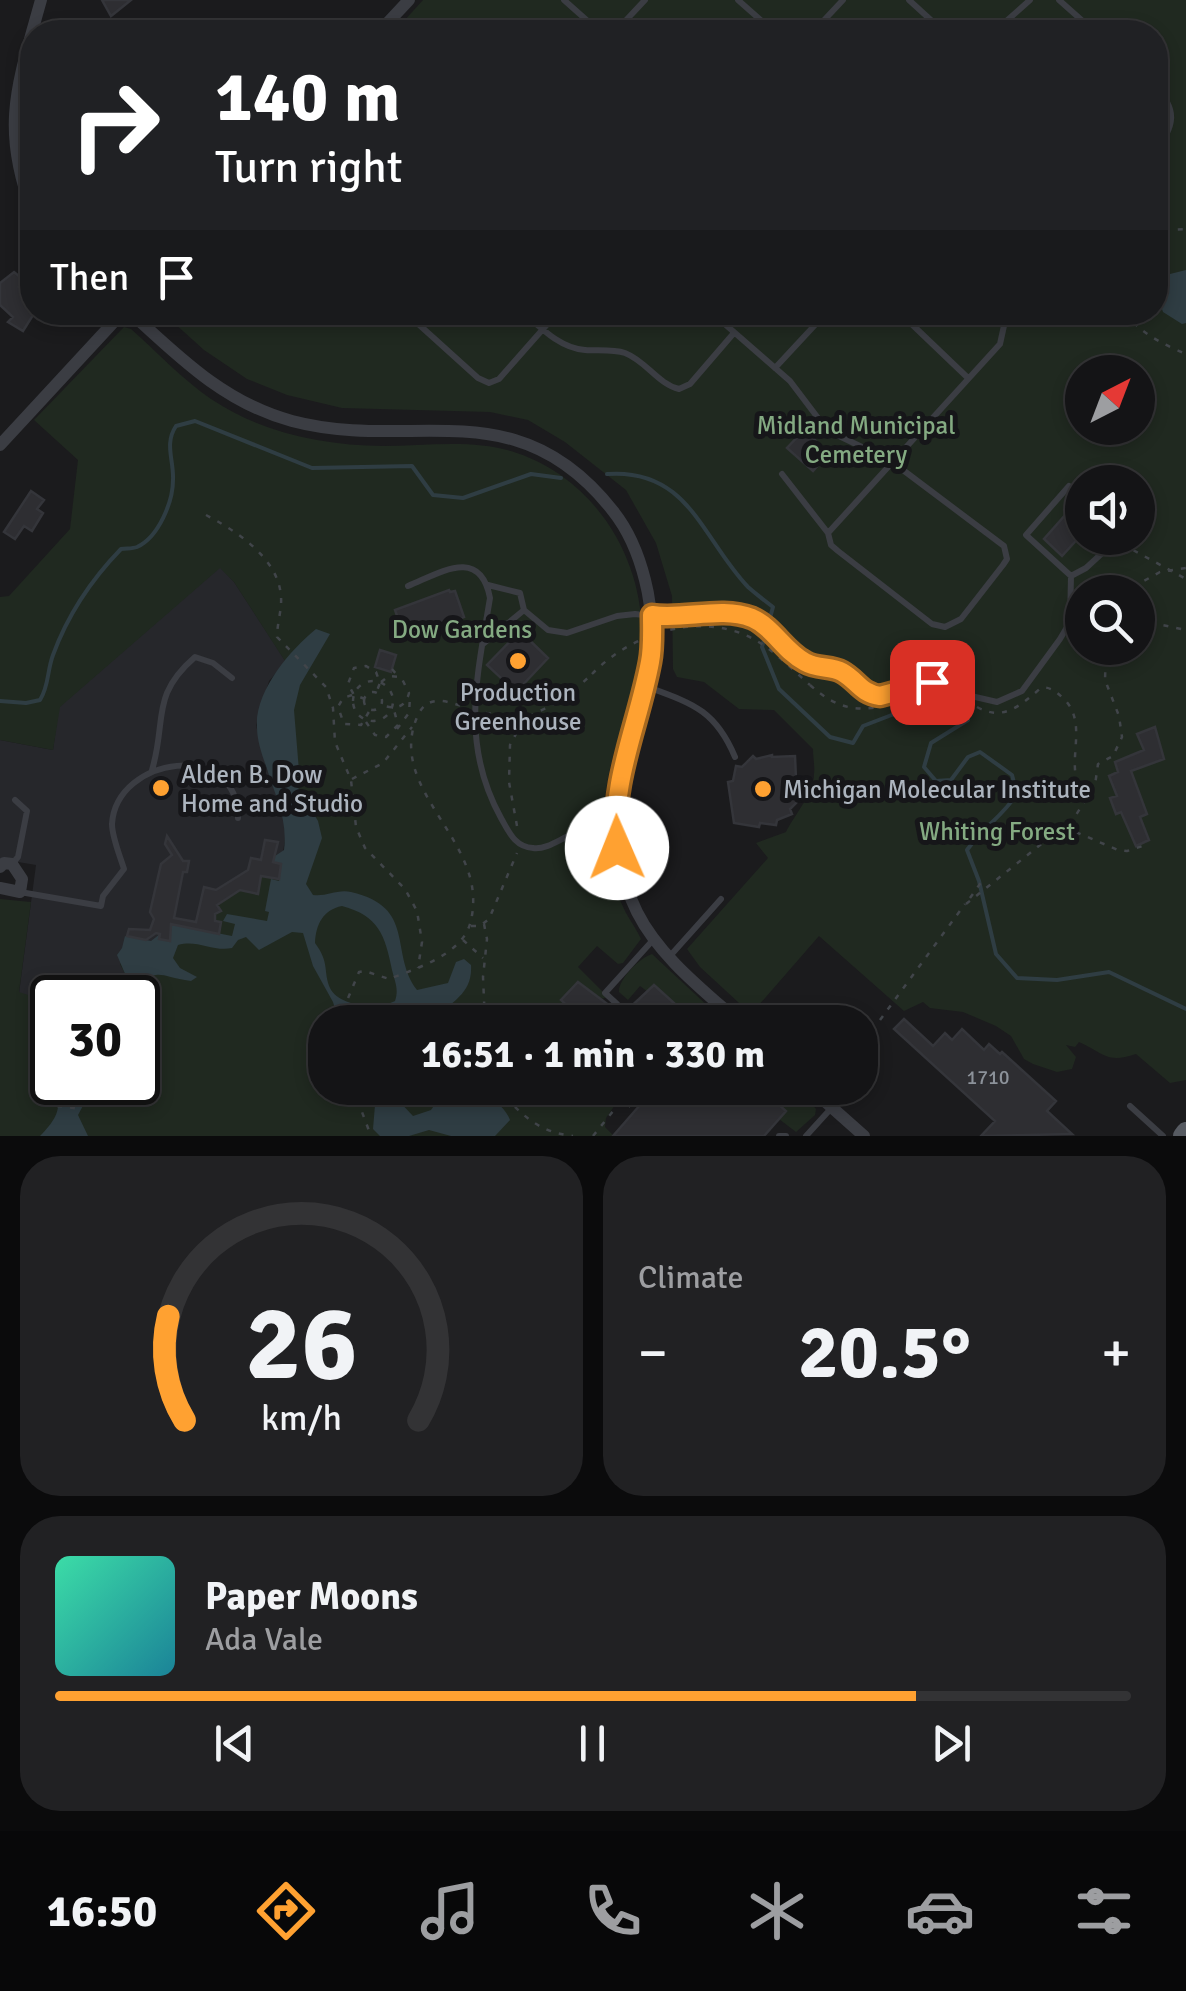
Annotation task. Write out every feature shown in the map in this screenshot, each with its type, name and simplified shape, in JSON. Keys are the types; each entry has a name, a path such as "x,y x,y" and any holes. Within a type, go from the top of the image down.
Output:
{"street":[{"path":"390,20 409,0"},
{"path":"20,67 6,114 8,150 20,180"},
{"path":"0,446 115,325"},
{"path":"142,325 199,375 240,402 267,413 295,422 342,428 474,430 520,442 583,480 616,515 636,553 652,615 651,658 620,772 615,827 629,892 654,939 721,1005"},
{"path":"0,888 20,892 22,879 6,866"},
{"path":"829,1105 864,1136"}],"lane":[{"path":"564,0 586,20"},
{"path":"626,20 644,0"},
{"path":"738,0 760,20"},
{"path":"824,20 843,0"},
{"path":"908,0 930,20"},
{"path":"1008,20 1030,0"},
{"path":"1059,0 1082,20"},
{"path":"1168,103 1173,115 1168,133"},
{"path":"420,325 478,378 489,383 499,379 547,325"},
{"path":"538,325 574,348 624,353 679,389 690,384 733,334"},
{"path":"724,325 775,368 837,435 891,461 998,540 1008,559 962,619 945,628 932,624 831,545 828,532 782,474"},
{"path":"775,368 815,325"},
{"path":"913,325 968,378"},
{"path":"1000,325 1002,330"},
{"path":"828,532 1000,344 1004,325"},
{"path":"1065,490 1026,534 1070,575"},
{"path":"1073,575 1100,555"},
{"path":"408,586 453,568 468,567 480,573 488,585 490,598 473,710 476,756 489,797 511,836 520,845 540,848 578,832 615,827"},
{"path":"488,585 520,593 524,610"},
{"path":"524,610 548,630 566,634 618,616 742,615 762,625 807,664 839,670 865,693 880,696 932,682 952,685 971,696 997,702 1022,691 1065,630"},
{"path":"482,644 524,610"},
{"path":"152,770 158,752 164,694 172,680 195,658 213,663 232,678"},
{"path":"644,686 704,710 725,734 735,758"},
{"path":"20,892 101,906 103,896 124,869 112,824 120,799 152,770 172,765 219,774 231,786 238,802 238,818"},
{"path":"6,866 18,857 28,812 15,800"},
{"path":"670,956 720,899"},
{"path":"618,1004 604,993 654,939"},
{"path":"808,1135 835,1105"},
{"path":"1130,1106 1163,1136"}],"path":[{"path":"1137,325 1163,344 1186,354"},
{"path":"206,515 253,546 270,568 282,595 277,637 326,687 333,708 334,742 351,780 356,827 365,848 405,889 417,910 422,942 418,968"},
{"path":"1144,555 1186,579"},
{"path":"1155,575 1186,568"},
{"path":"1155,624 1186,630"},
{"path":"344,1005 359,972 392,978 411,971 462,939 469,926 474,899 470,874 460,849 423,791 410,746 418,716 430,701 443,700 524,719 566,698 637,641 697,626 736,631 752,639 771,650 831,702 859,711 909,698"},
{"path":"376,664 354,668 338,708 340,719 350,726 386,737 409,713 410,693 405,681 392,669"},
{"path":"966,904 1074,818 1088,798 1095,785 1098,764 1112,756 1122,737 1119,716 1105,680 1105,665"},
{"path":"369,667 380,683"},
{"path":"381,705 376,693 380,683 389,676 398,677"},
{"path":"354,695 368,682 380,683 390,690 392,708 398,718 396,730"},
{"path":"348,684 354,695 354,709 366,720 370,732"},
{"path":"974,706 996,715 1014,709 1042,687 1050,687 1060,695 1074,714 1077,781 1088,798"},
{"path":"364,699 376,693"},
{"path":"366,720 383,719 392,708 404,704 410,693"},
{"path":"344,698 354,695 364,699 370,710"},
{"path":"358,726 370,710 381,705 392,708"},
{"path":"409,713 418,716"},
{"path":"469,926 484,922 492,914 520,845 508,757 524,719"},
{"path":"351,780 383,763 414,726"},
{"path":"1063,826 1118,850 1146,845"},
{"path":"880,1020 982,881"},
{"path":"484,922 484,1005"},
{"path":"462,939 483,958"},
{"path":"359,1105 371,1136"},
{"path":"513,1105 526,1120 555,1134 573,1136"},
{"path":"593,1136 618,1105"},
{"path":"57,1106 82,1109"}],"shaded area":[{"path":"1186,270 1186,323 1168,315 1168,274"},
{"name":"Alden B. Dow Home and Studio","path":"220,567 286,662 269,681 256,725 266,767 283,809 286,832 279,879 258,894 217,905 221,911 215,921 221,922 219,934 172,930 170,941 120,964 126,975 30,975 30,996 19,993 36,865 0,859 0,740 53,750 59,707"},
{"path":"316,629 330,634 300,685 294,710 297,786 318,821 322,838 306,884 313,895 351,892 385,908 394,920 404,961 417,990 448,983 456,962 464,959 471,965 471,975 464,991 450,1005 379,1005 395,1001 397,993 383,937 372,921 342,906 322,919 315,943 323,956 330,988 342,999 360,1005 334,1005 313,966 303,933 292,932 259,950 246,937 232,948 178,945 173,958 180,968 197,977 191,981 162,975 126,975 117,955 125,936 151,941 160,934 159,939 169,941 171,924 232,936 235,924 223,921 227,914 267,921 271,879 279,881 281,865 273,862 284,850 285,838 257,728 261,700 285,660"},
{"path":"83,1105 78,1115 88,1136 40,1136 58,1107"},
{"path":"375,1105 403,1105 413,1116 434,1105 500,1105 510,1120 495,1136 451,1136 429,1130 409,1136 380,1136 373,1129"}],"green space":[{"path":"423,0 1186,0 1186,1080 1170,1083 1136,1054 1111,1057 1079,1042 1075,1047 1066,1045 1076,1057 1072,1069 1057,1072 1033,1064 1024,1059 1011,1036 963,1012 930,1008 923,1002 904,1011 819,936 759,1005 741,1005 700,967 687,949 768,858 756,843 786,832 811,789 813,749 774,710 739,709 704,682 677,677 673,669 672,596 656,543 626,490 565,442 528,420 490,412 342,408 287,395 247,379 204,350 176,325 1168,325 1168,20 405,20"},
{"name":"Dow Gardens","path":"124,327 211,399 251,421 315,440 360,445 496,447 545,465 574,485 598,511 618,540 632,572 640,607 642,643 637,679 609,771 605,831 615,887 641,939 623,963 618,964 597,946 578,967 608,997 598,1000 578,982 580,1005 308,1005 308,1105 615,1105 605,1127 614,1136 0,1136 0,899 31,902 19,992 30,996 30,1105 160,1105 160,975 126,975 120,964 170,940 171,924 219,933 221,922 215,921 215,914 221,910 217,905 240,890 257,893 261,876 279,879 286,838 285,820 262,751 258,721 265,692 285,661 234,582 220,568 60,707 53,750 0,740 0,597 9,596 70,529 78,460 34,420"},
{"path":"652,954 707,1005 676,1005 654,986 648,992 640,986 628,1000 619,992 622,982 641,960"},
{"path":"779,1105 812,1105 816,1109 815,1115 796,1132 779,1119 786,1111"}],"building":[{"path":"102,0 131,0 111,16"},
{"path":"14,272 20,277 20,325 27,325 23,331 8,322 13,317 0,305 0,283"},
{"path":"805,429 828,454 813,471 787,448"},
{"path":"31,491 44,500 37,509 43,513 32,531 24,526 15,539 4,532"},
{"path":"1065,515 1065,553 1062,556 1044,539"},
{"path":"455,591 464,617 409,638 404,636 395,610"},
{"name":"Production Greenhouse","path":"520,631 548,658 516,692 487,665"},
{"path":"380,650 396,655 391,672 375,667"},
{"path":"1155,727 1164,759 1131,771 1147,814 1140,817 1149,840 1136,846 1121,812 1116,814 1110,798 1117,796 1109,776 1118,772 1115,762 1144,750 1137,734"},
{"name":"Michigan Molecular Institute","path":"753,756 756,759 795,756 799,779 796,795 800,799 790,809 792,814 777,820 776,825 734,823 728,782 733,781 736,766 742,767"},
{"name":"Alden B. Dow Home and Studio","path":"167,836 183,861 189,861 187,872 183,872 174,918 196,922 204,887 216,890 248,870 251,858 261,860 265,840 278,842 273,862 281,864 279,879 261,876 258,894 240,890 217,905 221,911 215,914 215,921 221,922 219,934 171,924 170,941 159,939 160,934 156,933 146,940 127,936 129,929 150,930 161,864 172,855 165,844"},
{"path":"578,982 609,1005 566,1005 561,1000"},
{"path":"654,985 676,1005 633,1005"},
{"path":"904,1019 933,1046 945,1033 952,1040 962,1029 984,1050 989,1044 1002,1052 1056,1101 1047,1111 1072,1134 981,1136 995,1121 894,1029"},
{"path":"640,1105 779,1105 786,1111 764,1136 613,1136"}],"waterway":[{"path":"0,701 40,700 59,640 81,598 121,549 137,547 158,527 172,488 170,446 176,426 195,421 312,468 412,466 433,495 463,498 531,474 561,478"},
{"path":"607,474 635,475 657,482 691,510 748,587 773,607 762,647 779,689 830,737 853,743 863,726 928,701 953,706 968,720 931,743 924,767 936,781 951,780 968,757 980,752 1012,775 1017,794 967,850 979,881 996,954 1017,978 1057,980 1109,972 1186,1009"}],"place":[{"name":"Production Greenhouse","path":"518,661"},
{"name":"Alden B. Dow Home and Studio","path":"161,788"},
{"name":"Michigan Molecular Institute","path":"763,789"}],"route":[{"path":"617,848 618,784 651,658 652,615 669,618 728,614 756,620 807,664 839,670 872,695 892,694 932,682"}],"park label":[{"name":"Midland Municipal Cemetery","path":"856,440"},
{"name":"Whiting Forest","path":"997,831"}]}
